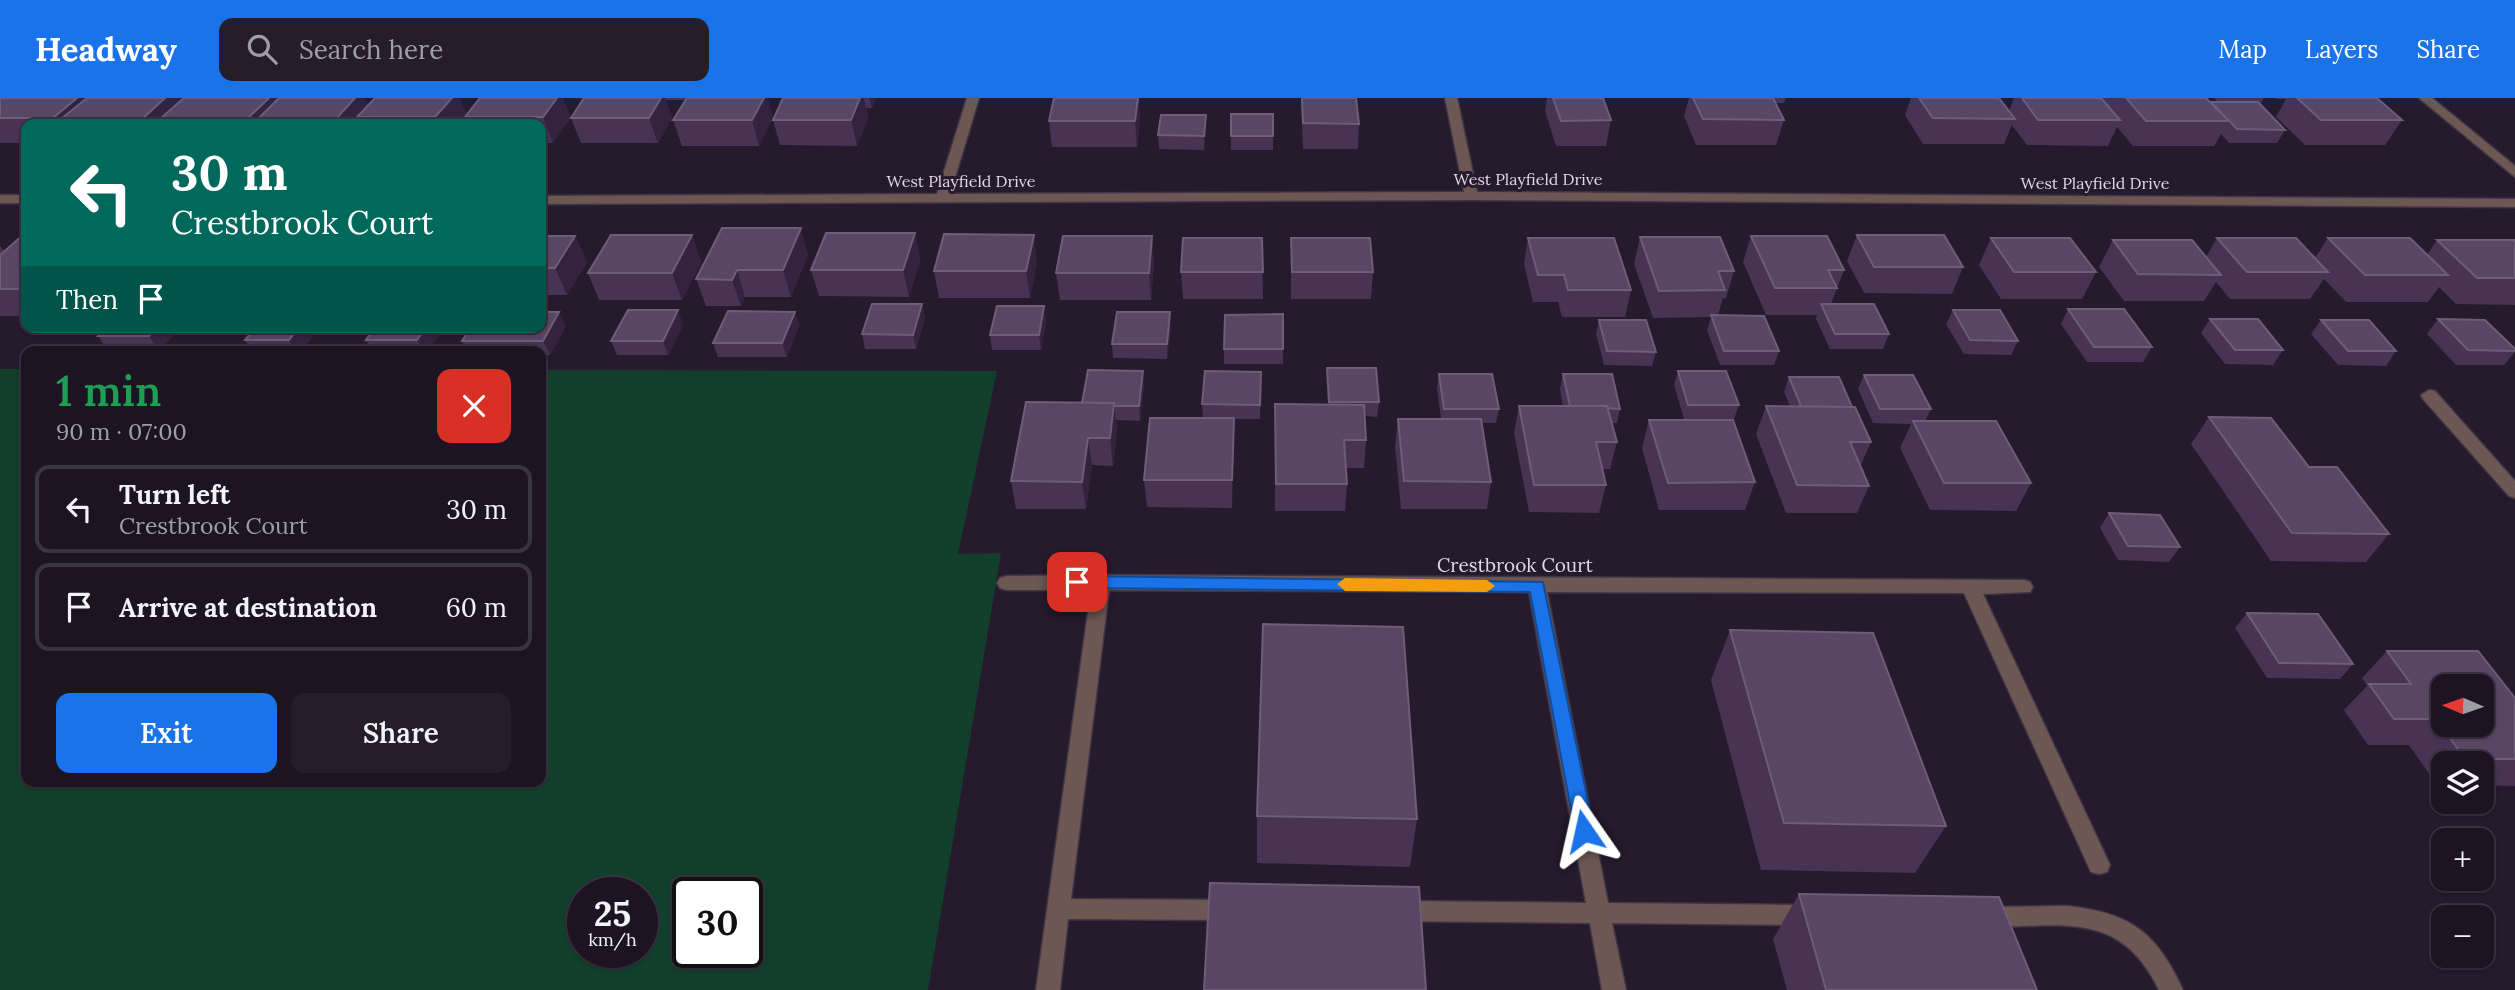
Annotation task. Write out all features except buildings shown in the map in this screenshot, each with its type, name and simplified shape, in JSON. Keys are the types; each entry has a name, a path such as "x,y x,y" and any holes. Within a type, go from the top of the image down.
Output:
{"street":[{"path":"942,199 972,98"},
{"path":"1451,98 1471,196"},
{"path":"2425,98 2515,173"},
{"name":"West Playfield Drive","path":"546,200 1471,196 2515,203"},
{"path":"0,199 21,199"},
{"path":"2429,395 2515,492"},
{"path":"1048,990 1101,582"},
{"name":"Crestbrook Court","path":"1006,583 2024,587"},
{"path":"1537,586 1614,990"},
{"path":"1971,588 2099,865"},
{"path":"1059,909 1253,910"},
{"path":"1378,911 1836,915"},
{"path":"1961,917 2086,919 2116,925 2139,940 2157,962 2171,990"}],"green space":[{"path":"0,369 21,369 21,787 546,787 546,370 997,371 958,554 1001,553 928,990 0,990"}],"slow traffic":[{"path":"1345,584 1487,586"}],"route":[{"path":"1077,582 1537,586 1584,831"}]}
